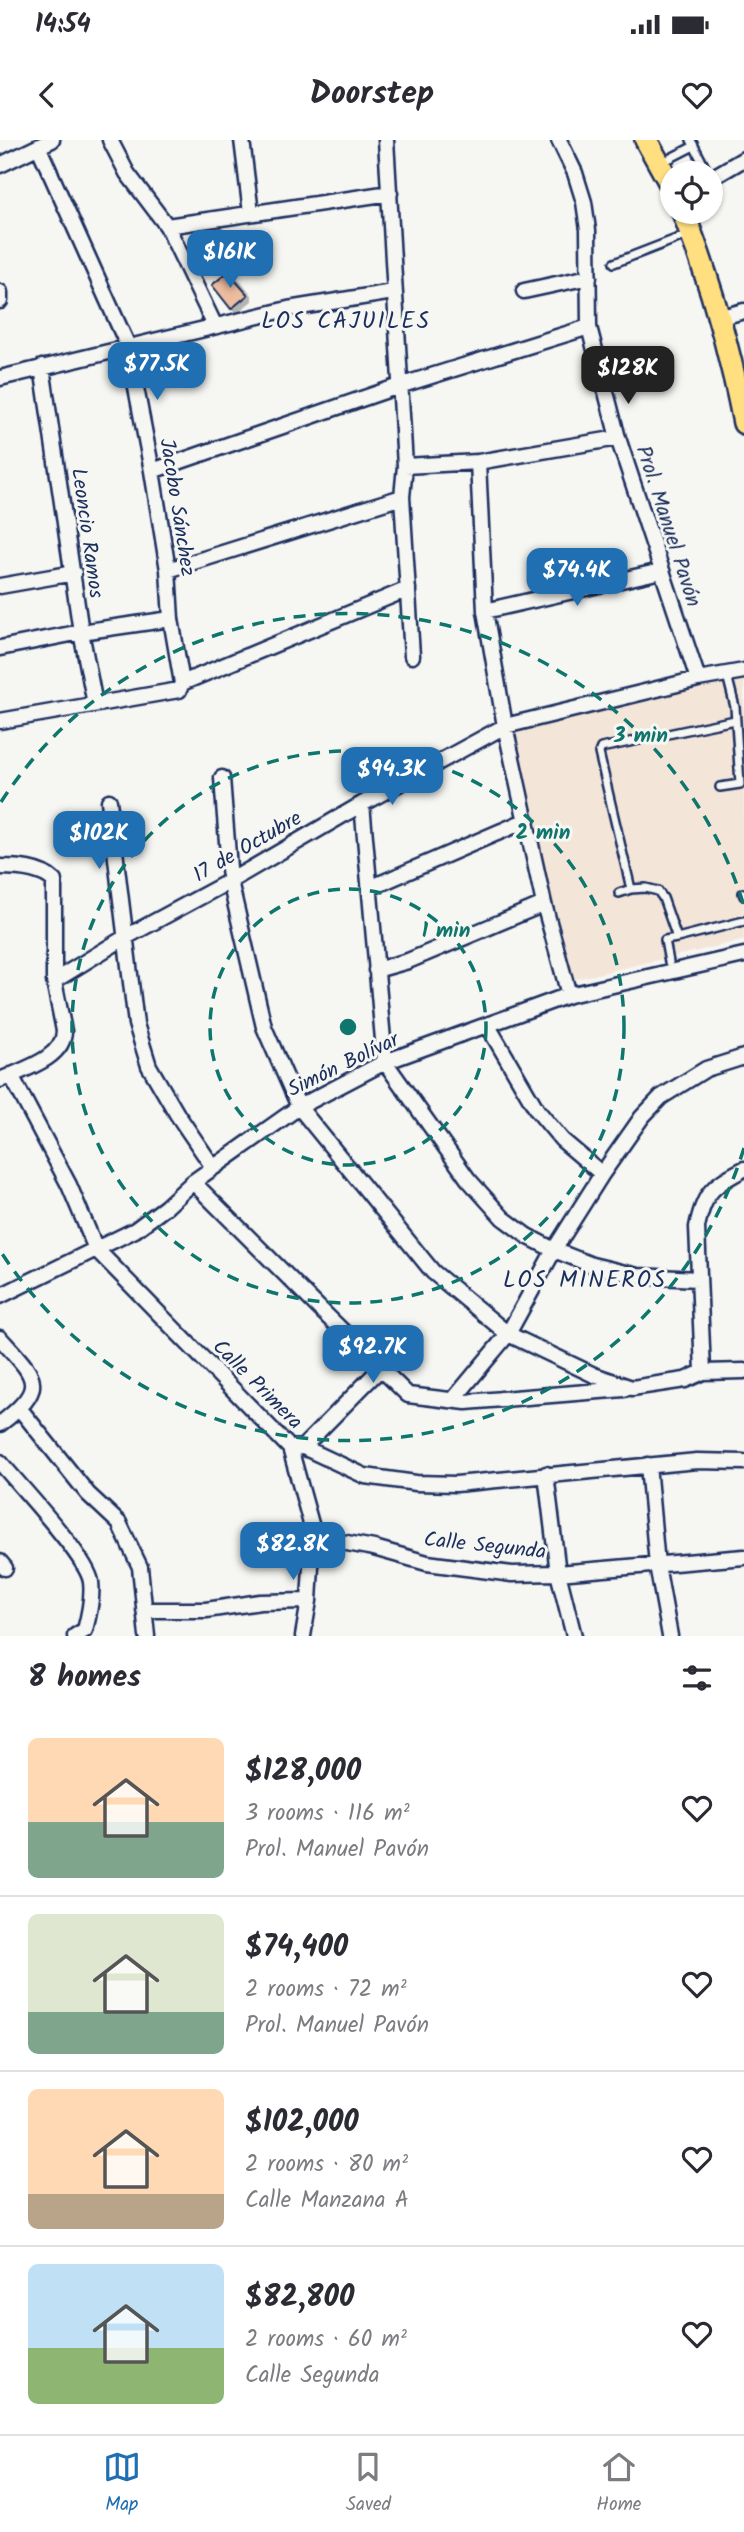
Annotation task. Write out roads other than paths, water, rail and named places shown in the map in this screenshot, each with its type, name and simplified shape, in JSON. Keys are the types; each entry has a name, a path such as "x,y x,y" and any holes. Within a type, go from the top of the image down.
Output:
{"main road":[{"path":"646,140 660,163"},
{"path":"688,224 734,372 744,423"}],"street":[{"path":"0,165 52,140"},
{"path":"110,140 127,173 167,226 215,326"},
{"path":"242,140 251,213"},
{"path":"386,140 405,466 402,497 412,656"},
{"name":"Prol. Manuel Pavón","path":"559,140 575,173 584,202 588,230 589,327 618,438 698,679"},
{"name":"Jacobo Sánchez","path":"39,148 128,346 168,570 171,619 182,683"},
{"path":"723,170 744,159"},
{"path":"167,226 390,193"},
{"path":"524,291 589,277"},
{"path":"0,292 0,301"},
{"path":"0,378 288,309 393,292"},
{"path":"718,318 744,311"},
{"path":"152,471 399,386 589,327"},
{"name":"Leoncio Ramos","path":"43,367 81,632 95,704"},
{"path":"405,466 478,462 618,438"},
{"path":"478,462 485,611 505,726 544,904 569,995"},
{"path":"168,570 402,497"},
{"path":"485,611 661,571"},
{"path":"0,586 74,573"},
{"path":"0,721 179,690 182,683 408,589"},
{"path":"0,648 81,632 171,619"},
{"name":"17 de Octubre","path":"54,981 124,938 505,726 698,679 744,671"},
{"path":"222,778 230,881 264,1027 299,1107 433,1272 508,1334 594,1375 632,1388"},
{"path":"109,801 136,1024 149,1066 213,1167"},
{"path":"362,804 385,1062 468,1179 503,1218 527,1236 592,1265 638,1276 698,1279"},
{"path":"370,888 527,820"},
{"path":"0,867 18,867 48,875 54,881 54,981"},
{"path":"376,970 408,961 544,904"},
{"name":"Simón Bolívar","path":"1,1293 135,1230 213,1167 299,1107 385,1062 569,995 744,955"},
{"name":"Calle Primera","path":"54,981 64,1039 60,1048 47,1058 5,1078 69,1185 96,1249 296,1448 365,1476 416,1483 457,1484 697,1461 744,1462"},
{"path":"488,1026 537,1110 562,1140 602,1174"},
{"path":"453,1400 508,1334 554,1250 642,1117 661,1097 706,1069 744,1057"},
{"path":"702,1372 697,1227 702,1205 710,1190 725,1178 744,1169"},
{"path":"193,1182 408,1395 466,1402 632,1388 685,1380 702,1372 744,1371"},
{"path":"0,1338 34,1380 32,1390 20,1409 0,1424"},
{"path":"303,1636 309,1601 313,1531 296,1448 381,1368"},
{"path":"20,1409 88,1494 119,1523 141,1567 147,1636"},
{"path":"0,1462 78,1554 91,1579 91,1603 82,1634"},
{"path":"648,1465 657,1566 670,1636"},
{"path":"546,1474 558,1573 574,1636"},
{"name":"Calle Segunda","path":"313,1531 325,1539 374,1548 427,1563 512,1574 657,1566 744,1557"},
{"path":"144,1610 206,1611 260,1602 309,1601"}],"lane":[{"path":"663,161 692,143 702,161"},
{"path":"614,263 691,233"},
{"path":"720,787 742,783 735,707 727,675"},
{"path":"631,889 599,753 601,748 735,720"},
{"path":"619,893 646,888 658,891 677,938"},
{"path":"670,962 666,940 744,921"}],"district":[{"name":"LOS CAJUILES","path":"346,320"},
{"name":"LOS MINEROS","path":"585,1279"}]}
